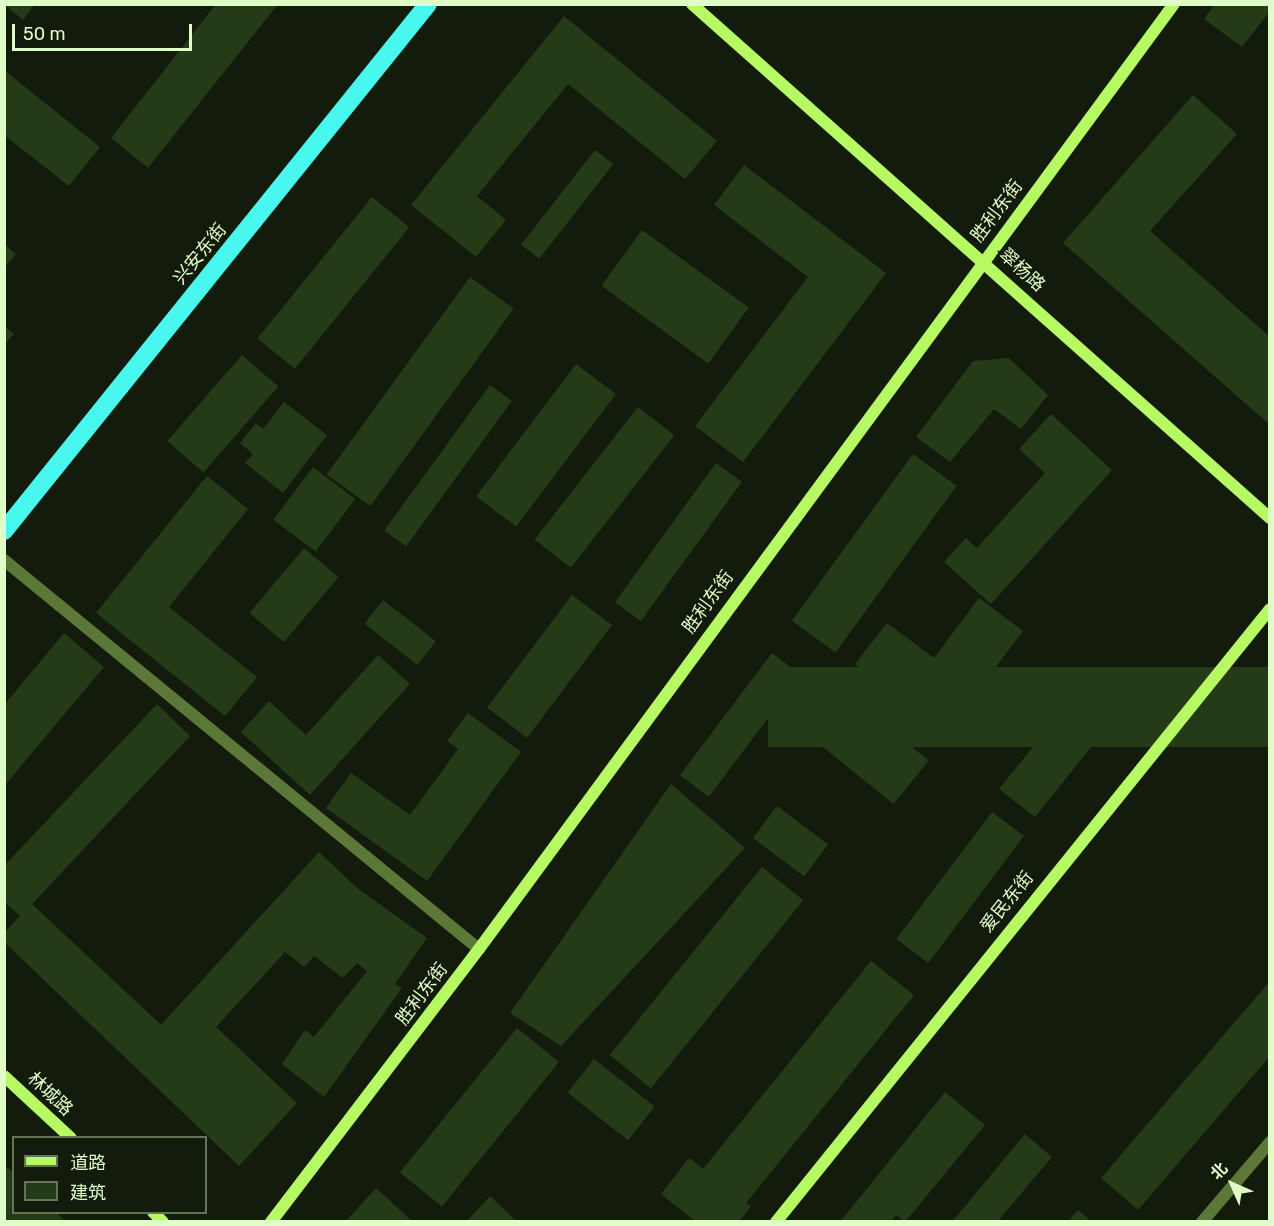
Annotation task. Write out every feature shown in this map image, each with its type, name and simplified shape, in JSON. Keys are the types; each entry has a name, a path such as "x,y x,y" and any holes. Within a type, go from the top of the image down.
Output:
{"highway":[{"name":"兴安东街","path":"4,531 428,4"}],"street":[{"name":"翠杨路","path":"692,4 984,260 1269,518"},
{"name":"胜利东街","path":"271,1221 478,949 1174,4"},
{"path":"4,560 478,949"},
{"name":"爱民东街","path":"776,1221 1269,609"},
{"name":"林城路","path":"4,1076 70,1136"},
{"path":"1202,1221 1269,1143"}],"building":[{"path":"4,4 35,4 23,20"},
{"path":"216,4 278,4 148,168 111,138"},
{"path":"1215,4 1270,4 1270,11 1242,47 1204,19"},
{"path":"564,16 717,141 685,179 568,84 477,196 506,220 476,257 411,205"},
{"path":"4,70 100,147 69,186 4,135"},
{"path":"1193,95 1237,134 1150,231 1270,337 1270,425 1063,243"},
{"path":"595,150 613,164 539,259 521,245"},
{"path":"744,165 886,273 743,462 695,426 808,277 714,205"},
{"path":"372,197 409,227 295,369 257,338"},
{"path":"642,230 749,308 708,363 601,286"},
{"path":"4,244 16,254 4,268"},
{"path":"470,277 514,309 370,506 327,474"},
{"path":"4,326 14,334 4,345"},
{"path":"242,355 278,386 203,473 167,441"},
{"path":"1009,358 1048,395 1021,429 994,409 950,462 916,437 973,361"},
{"path":"576,364 616,394 516,527 476,497"},
{"path":"490,385 512,401 406,546 384,531"},
{"path":"284,402 327,435 283,493 245,463 253,454 240,443 256,423 263,429"},
{"path":"638,407 674,435 571,568 535,539"},
{"path":"1051,414 1112,470 991,604 944,562 966,538 977,548 1045,473 1019,449"},
{"path":"913,454 957,486 836,652 792,621"},
{"path":"716,463 742,482 641,621 615,602"},
{"path":"313,467 355,499 316,552 273,520"},
{"path":"207,476 248,509 169,607 257,677 225,716 96,613"},
{"path":"304,548 338,577 284,642 249,613"},
{"path":"572,595 612,625 527,738 487,708"},
{"path":"979,598 1023,631 946,733 855,664 887,623 934,658"},
{"path":"383,600 436,641 417,665 365,624"},
{"path":"64,633 104,667 5,785 5,704"},
{"path":"772,653 801,675 709,797 680,775"},
{"path":"378,655 410,684 310,795 241,732 269,701 306,735"},
{"path":"768,667 1270,667 1270,747 768,747"},
{"path":"1023,683 1096,741 1035,817 999,789 1033,747 996,717"},
{"path":"844,692 929,761 893,804 809,736"},
{"path":"157,704 190,736 32,904 161,1025 319,852 357,888 427,938 395,984 402,988 324,1097 282,1064 305,1030 314,1037 367,971 357,963 343,978 314,956 304,967 285,952 216,1027 297,1103 239,1166 4,942 4,933 20,916 4,902 4,866"},
{"path":"468,713 521,752 427,881 326,808 351,773 410,815 458,749 447,741"},
{"path":"671,784 745,848 561,1046 510,1013"},
{"path":"777,806 828,845 804,876 753,838"},
{"path":"992,812 1024,836 928,963 896,939"},
{"path":"762,867 803,900 651,1088 610,1055"},
{"path":"871,961 914,995 746,1203 751,1206 739,1222 696,1222 661,1194 689,1158 703,1169"},
{"path":"1270,981 1270,1056 1138,1210 1101,1178"},
{"path":"517,1028 559,1062 442,1207 400,1173"},
{"path":"594,1059 655,1106 628,1140 568,1093"},
{"path":"945,1092 985,1125 905,1222 896,1215 891,1222 840,1222"},
{"path":"1025,1134 1052,1157 997,1222 952,1222"},
{"path":"4,1165 12,1171 12,1214 58,1214 66,1222 4,1222"},
{"path":"376,1188 413,1222 345,1222"},
{"path":"490,1196 517,1222 466,1222"},
{"path":"1078,1210 1092,1222 1068,1222"}]}
